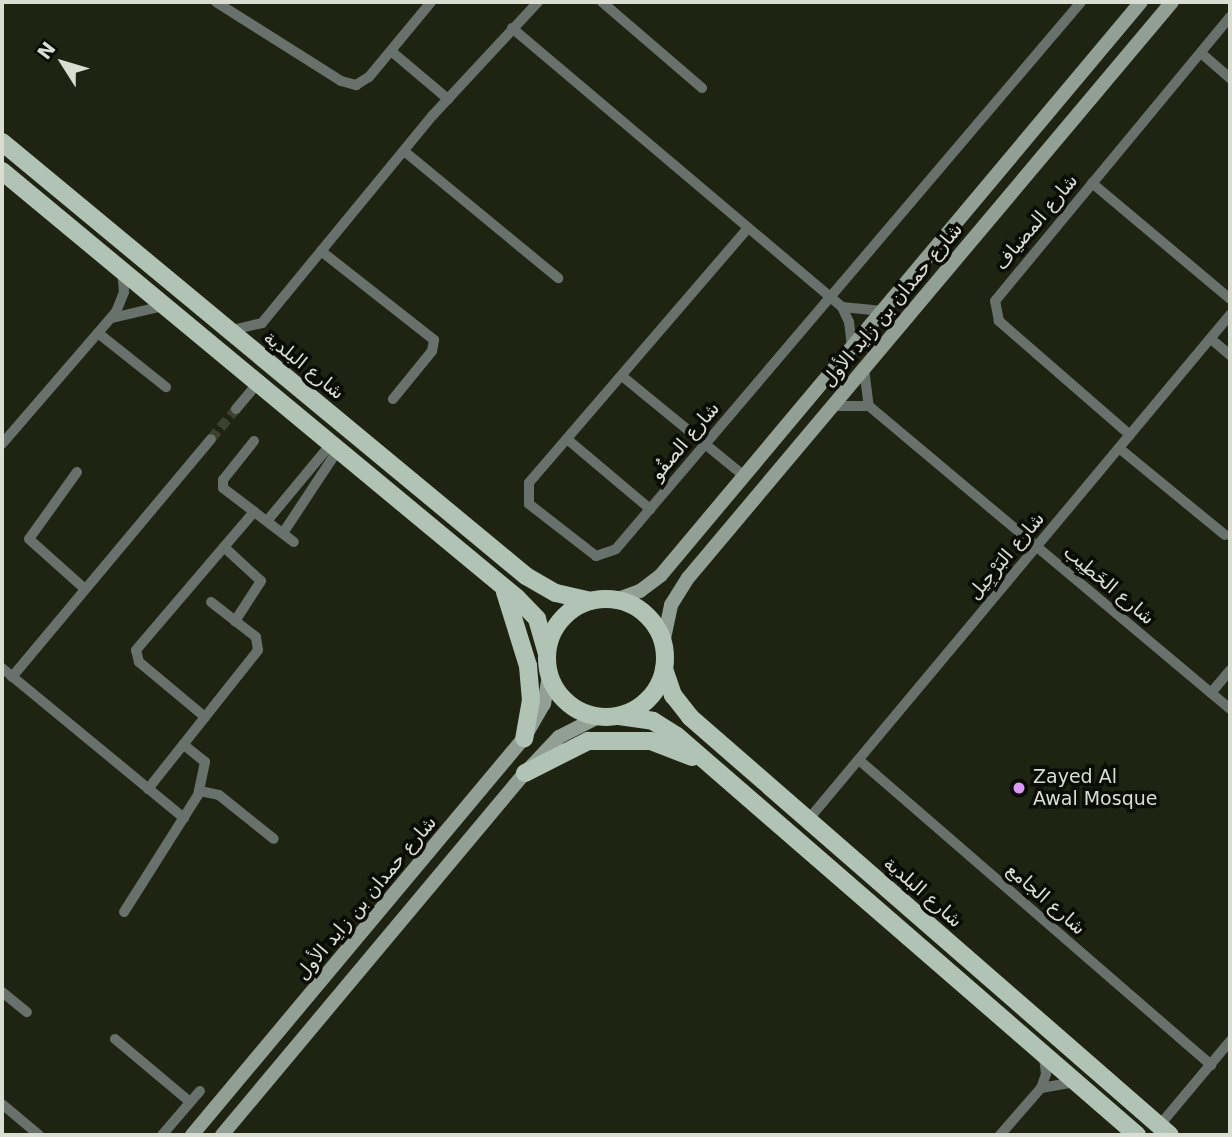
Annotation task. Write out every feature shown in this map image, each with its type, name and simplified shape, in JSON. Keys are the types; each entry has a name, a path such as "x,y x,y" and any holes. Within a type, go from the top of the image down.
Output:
{"main road":[{"name":"شارع حمدان بن زايد الأول","path":"615,600 640,591 661,575 1141,2"},
{"name":"شارع حمدان بن زايد الأول","path":"663,643 671,605 688,578 1172,2"},
{"name":"شارع البلدية","path":"2,142 526,576 556,593 590,601"},
{"path":"2,171 503,586 537,619 547,653 549,675 562,698 598,717"},
{"path":"503,586 517,620 528,666 531,700 524,738"},
{"path":"547,653 561,621 590,601 615,600 650,619 663,643 664,669 648,699 619,716"},
{"name":"شارع البلدية","path":"664,669 673,695 690,717 1165,1130"},
{"name":"شارع حمدان بن زايد الأول","path":"192,1135 524,738 544,704 549,675"},
{"path":"222,1135 525,773 559,737 598,717 619,716 666,728 1137,1135"},
{"path":"525,773 574,744 613,739 664,744 711,766"}],"street":[{"path":"216,2 348,85 363,83 428,6 414,2"},
{"path":"262,357 258,344 262,323 448,99 538,2"},
{"path":"602,2 702,88"},
{"name":"شارع الصفُو","path":"748,228 529,483 529,504 596,556 616,549 1081,2"},
{"name":"شارع المضياف","path":"1130,435 1004,327 994,309 999,294 1230,17"},
{"path":"512,29 842,307 849,321 852,347"},
{"path":"391,51 448,99"},
{"path":"1201,53 1230,78"},
{"path":"404,151 558,278"},
{"path":"1092,183 1230,299"},
{"path":"321,251 434,340 432,351 393,399"},
{"path":"2,444 112,318 124,292 122,271"},
{"path":"112,318 165,306"},
{"path":"842,307 883,311"},
{"name":"شارع البَرْجِيل","path":"808,820 1230,315"},
{"path":"227,329 242,331 262,323"},
{"path":"98,333 166,387"},
{"path":"1211,339 1230,355"},
{"path":"832,407 869,406 864,368"},
{"path":"622,376 744,476"},
{"path":"236,409 257,384"},
{"name":"شارع الخَطِيب","path":"869,406 1230,709"},
{"path":"12,677 211,439"},
{"path":"567,439 650,509"},
{"path":"254,441 222,485 295,542"},
{"path":"267,522 335,447"},
{"path":"283,533 335,447"},
{"path":"1119,449 1225,535"},
{"path":"77,472 29,538 85,589"},
{"path":"205,717 135,654 254,512"},
{"path":"224,547 261,581 235,621"},
{"path":"148,789 258,650 258,639 211,602"},
{"path":"2,668 184,818"},
{"path":"1211,693 1230,670"},
{"path":"124,912 200,791 205,762 183,744"},
{"name":"شارع الجامع","path":"859,760 1211,1065"},
{"path":"200,791 219,795 274,839"},
{"path":"2,992 27,1012"},
{"path":"115,1039 190,1102"},
{"path":"1165,1130 1230,1041"},
{"path":"1000,1135 1041,1088 1046,1066 1042,1052"},
{"path":"1041,1088 1076,1082"},
{"path":"162,1135 200,1091"},
{"path":"2,1104 39,1135"}],"tunnel":[{"path":"211,439 236,409"}],"place":[{"name":"Zayed Al Awal Mosque","path":"1019,788"}]}
